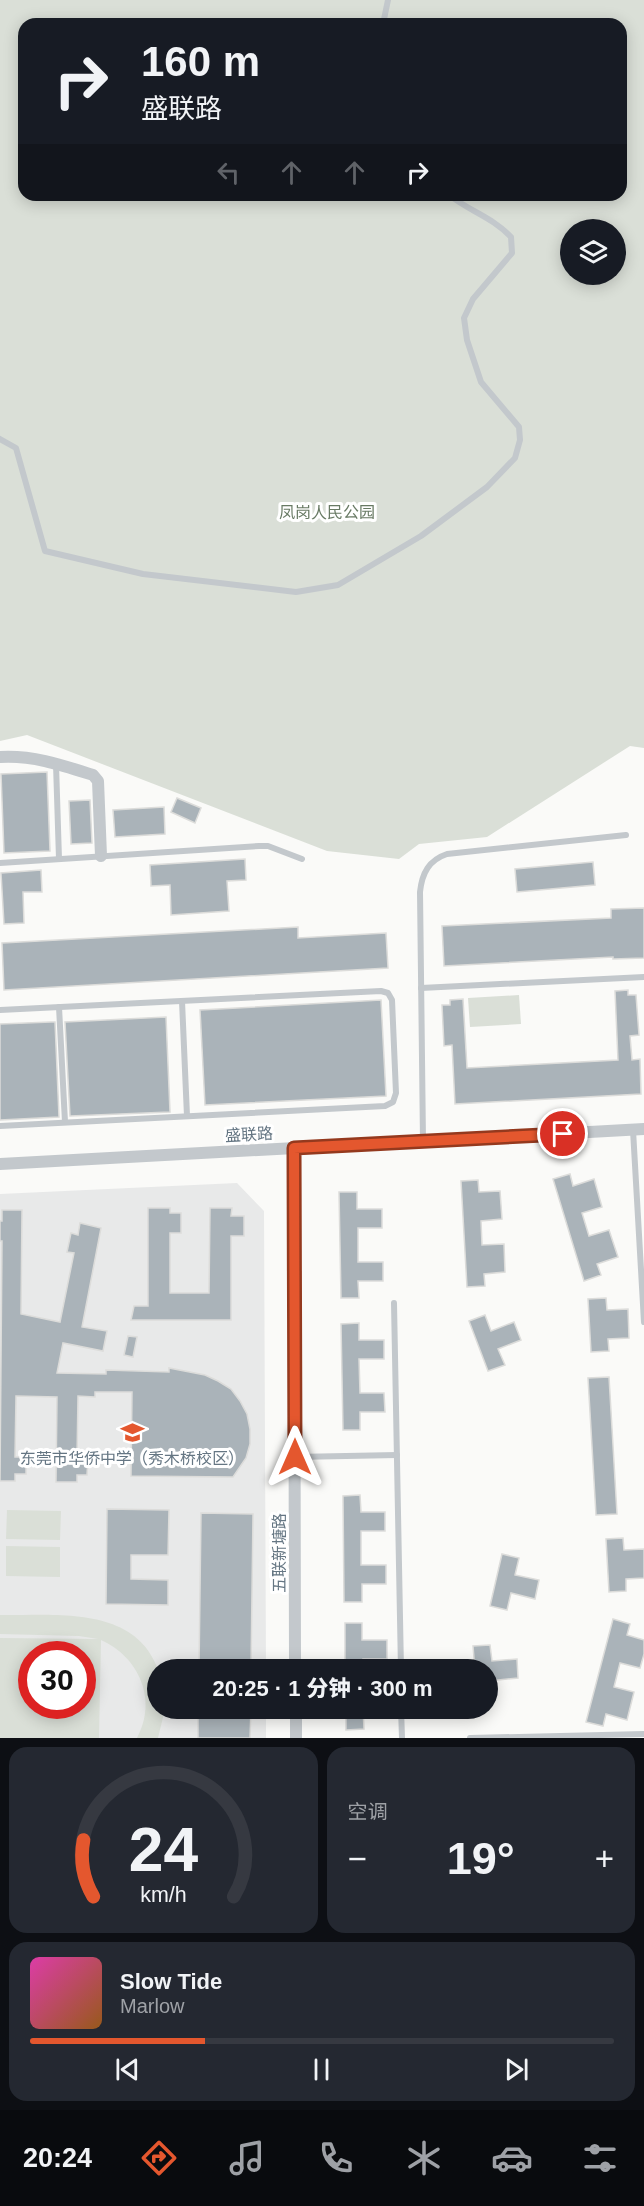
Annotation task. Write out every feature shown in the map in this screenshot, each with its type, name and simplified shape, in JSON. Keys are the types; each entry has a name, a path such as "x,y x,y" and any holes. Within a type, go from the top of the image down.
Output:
{"street":[{"path":"0,758 20,756 37,758 93,775 98,781 101,856"},
{"name":"盛联路","path":"0,1164 638,1130"},
{"name":"五联新塘路","path":"294,1148 296,1659"},
{"path":"296,1719 296,1738"}],"lane":[{"path":"384,18 388,0"},
{"path":"0,439 16,448 45,551 143,574 296,592 338,585 421,536 487,487 515,458 520,440 519,427 481,382 467,340 464,318 473,299 512,253 511,237 498,224 456,201"},
{"path":"56,763 59,859"},
{"path":"423,1141 421,881 430,864 438,857 447,854 626,834"},
{"path":"0,863 259,846 268,846 302,859"},
{"path":"421,988 644,977"},
{"path":"0,1010 381,990 388,993 392,1000 396,1094 393,1102 385,1106 0,1126"},
{"path":"182,1001 187,1116"},
{"path":"59,1007 65,1122"},
{"path":"638,1130 644,1322"},
{"path":"394,1303 400,1659"},
{"path":"295,1457 397,1455"},
{"path":"401,1719 402,1738"},
{"path":"470,1738 644,1734"}],"shaded area":[{"name":"东莞市华侨中学（秀木桥校区）","path":"237,1183 264,1211 266,1659 147,1659 147,1719 266,1719 266,1738 0,1738 0,1194"}],"green space":[{"name":"凤岗人民公园","path":"0,0 644,0 644,748 630,746 487,837 419,844 399,859 327,851 27,735 0,741"},
{"path":"519,995 521,1024 470,1027 468,998"},
{"path":"7,1510 61,1511 60,1540 6,1539"},
{"path":"6,1546 60,1547 60,1577 6,1576"},
{"path":"0,1615 89,1618 130,1633 145,1647 152,1659 147,1659 147,1719 163,1719 158,1738 137,1738 146,1709 141,1681 135,1668 126,1657 101,1640 99,1738 0,1738 0,1638 98,1639 79,1636 0,1634"}],"building":[{"path":"47,772 50,851 4,853 1,774"},
{"path":"177,798 201,808 195,823 171,812"},
{"path":"90,800 92,843 71,844 69,801"},
{"path":"164,807 165,834 115,837 113,810"},
{"path":"245,859 246,880 227,881 229,911 171,915 170,885 151,886 150,865"},
{"path":"593,862 595,885 517,892 515,869"},
{"path":"41,870 42,892 23,892 24,923 4,924 1,873"},
{"path":"644,908 644,958 613,959 613,957 444,966 442,926 611,918 611,909"},
{"path":"298,927 298,938 386,933 388,968 4,990 2,943"},
{"path":"628,990 628,995 636,995 639,1035 630,1036 632,1060 640,1059 641,1094 455,1104 452,1045 444,1046 442,1005 450,1005 450,1000 463,999 467,1068 618,1060 615,991"},
{"path":"381,1000 386,1096 205,1105 200,1010"},
{"path":"166,1017 170,1112 70,1116 65,1022"},
{"path":"55,1022 59,1117 0,1120 0,1024"},
{"path":"570,1174 573,1186 594,1179 602,1207 582,1213 589,1236 609,1230 618,1257 597,1264 601,1275 584,1281 553,1179"},
{"path":"478,1180 479,1192 500,1191 502,1219 481,1221 482,1245 504,1244 505,1272 484,1274 485,1286 467,1287 461,1181"},
{"path":"339,1192 357,1192 357,1209 382,1209 382,1228 358,1228 358,1262 383,1262 383,1281 358,1281 359,1298 341,1298"},
{"path":"148,1208 170,1208 170,1213 181,1213 181,1233 170,1233 170,1293 209,1293 210,1208 232,1208 231,1216 244,1216 244,1236 231,1236 231,1320 131,1320 134,1306 148,1306"},
{"path":"2,1210 22,1210 21,1314 60,1322 74,1253 67,1252 71,1233 78,1235 80,1223 101,1228 82,1327 107,1331 103,1351 63,1343 57,1373 106,1374 106,1370 169,1372 169,1368 205,1375 218,1381 231,1389 240,1401 247,1414 250,1429 250,1444 246,1458 233,1477 131,1476 132,1392 95,1392 95,1397 78,1396 77,1458 88,1458 87,1475 77,1475 77,1482 56,1482 57,1397 16,1396 15,1457 26,1457 26,1474 15,1474 15,1481 0,1481 2,1241 0,1241 0,1221 2,1221"},
{"path":"606,1298 607,1310 628,1309 629,1338 608,1339 609,1351 591,1352 588,1299"},
{"path":"485,1315 491,1331 514,1322 521,1340 498,1349 505,1365 488,1371 469,1321"},
{"path":"359,1323 359,1340 384,1340 384,1359 359,1359 360,1393 384,1393 385,1412 360,1412 360,1430 343,1430 341,1324"},
{"path":"128,1336 137,1337 133,1357 124,1355"},
{"path":"609,1377 617,1514 596,1515 588,1378"},
{"path":"360,1495 361,1512 385,1512 385,1531 361,1531 361,1565 386,1565 386,1584 362,1584 362,1602 344,1602 343,1496"},
{"path":"107,1509 169,1510 168,1555 131,1555 131,1579 168,1580 168,1605 106,1604"},
{"path":"201,1513 253,1514 251,1659 199,1659"},
{"path":"623,1538 624,1550 644,1549 644,1578 626,1579 626,1591 609,1592 606,1539"},
{"path":"502,1554 519,1558 515,1575 539,1580 535,1599 511,1593 507,1610 490,1606"},
{"path":"613,1619 630,1624 627,1635 644,1640 644,1654 640,1668 620,1663 614,1687 634,1692 627,1720 606,1714 603,1726 586,1722"},
{"path":"345,1623 362,1623 362,1640 387,1640 387,1659 345,1659"},
{"path":"490,1645 492,1659 474,1659 473,1646"},
{"path":"517,1659 518,1678 498,1680 498,1661"},
{"path":"198,1719 251,1719 250,1738 198,1738"},
{"path":"346,1719 364,1719 364,1729 346,1730"}],"place":[{"name":"东莞市华侨中学（秀木桥校区）","path":"132,1433"}],"route":[{"path":"295,1457 294,1148 563,1134"}]}
